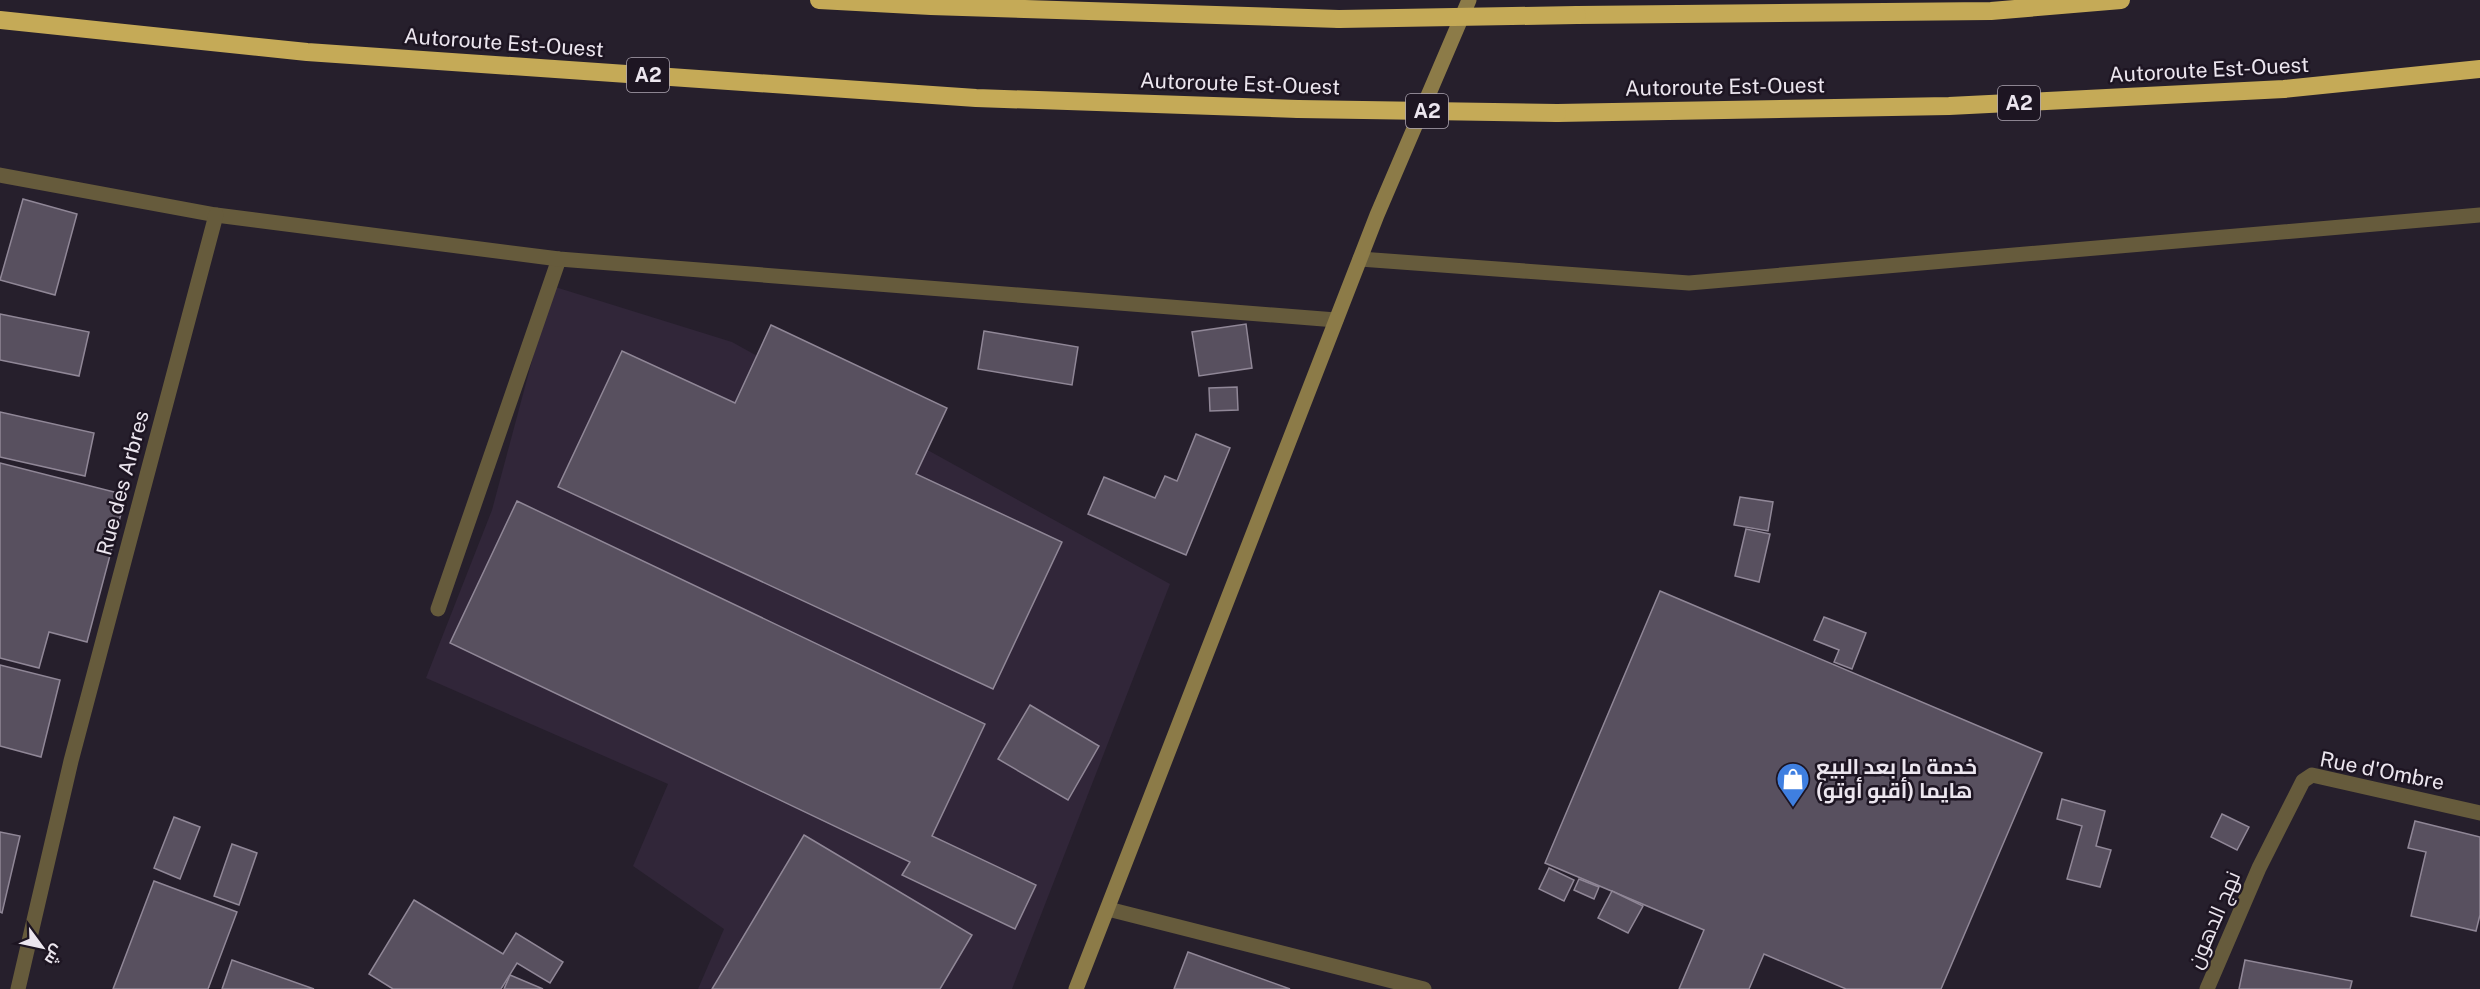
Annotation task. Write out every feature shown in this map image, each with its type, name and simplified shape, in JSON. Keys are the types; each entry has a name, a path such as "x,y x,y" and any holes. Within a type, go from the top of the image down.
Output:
{"highway":[{"path":"819,0 943,7 1339,19 1991,11 2121,0"},
{"name":"Autoroute Est-Ouest","path":"0,20 307,52 964,97 1298,109 1557,113 1949,106 2284,89 2480,69"}],"street":[{"path":"1076,989 1359,259 1468,0"},
{"path":"0,175 216,215 559,259 1336,320"},
{"name":"Rue des Arbres","path":"18,989 71,761 216,215"},
{"path":"1359,259 1689,283 2480,215"},
{"path":"438,609 559,259"},
{"name":"Rue d'Ombre","path":"2259,868 2303,781 2312,775 2480,813"},
{"name":"نهج الدهون","path":"2207,989 2259,868"},
{"path":"1108,909 1424,989"}],"shaded area":[{"path":"552,286 732,342 1170,584 1012,989 698,989 724,929 633,866 668,784 426,678 492,510"}],"building":[{"path":"23,199 77,214 55,295 0,280"},
{"path":"0,314 89,332 79,376 0,360"},
{"path":"1246,324 1252,368 1199,376 1192,332"},
{"path":"771,325 947,408 916,474 1062,542 993,689 558,487 622,351 735,403"},
{"path":"984,331 1078,347 1072,385 978,369"},
{"path":"1237,387 1238,410 1210,411 1209,388"},
{"path":"0,412 94,433 85,476 0,457"},
{"path":"1196,434 1230,448 1186,555 1088,514 1104,477 1155,498 1165,476 1177,481"},
{"path":"0,463 126,495 87,642 49,632 39,668 0,658"},
{"path":"1740,497 1773,502 1768,531 1734,525"},
{"path":"517,501 985,724 932,836 1036,885 1015,929 902,875 910,862 450,643"},
{"path":"1746,529 1770,534 1759,582 1735,576"},
{"name":"خدمة ما بعد البيع هايما (أقبو أوتو)","path":"1660,591 2042,753 1941,989 1846,989 1764,954 1749,989 1679,989 1704,930 1545,863"},
{"path":"1824,617 1866,633 1852,669 1834,662 1839,650 1814,640"},
{"path":"0,665 60,680 41,757 0,746"},
{"path":"1030,705 1099,746 1068,800 998,759"},
{"path":"2062,799 2105,811 2096,846 2111,850 2100,887 2067,879 2082,826 2057,819"},
{"path":"2222,814 2249,827 2237,850 2211,837"},
{"path":"174,817 200,827 180,879 154,868"},
{"path":"2415,821 2480,837 2480,915 2476,931 2411,916 2426,852 2408,848"},
{"path":"0,832 20,836 2,913 0,912"},
{"path":"804,835 972,935 940,989 712,989"},
{"path":"232,844 257,853 239,905 214,896"},
{"path":"1549,868 1574,880 1564,901 1539,889"},
{"path":"1579,879 1599,887 1594,899 1574,890"},
{"path":"154,881 237,912 208,989 113,989"},
{"path":"1612,891 1643,906 1628,933 1598,918"},
{"path":"414,900 503,954 516,933 563,962 550,983 517,963 501,989 393,989 369,974"},
{"path":"1188,952 1290,989 1174,989"},
{"path":"232,960 314,989 222,989"},
{"path":"2245,960 2352,981 2350,989 2239,989"},
{"path":"510,975 543,989 504,989"}],"place":[{"name":"خدمة ما بعد البيع هايما (أقبو أوتو)","path":"1793,808"}]}
